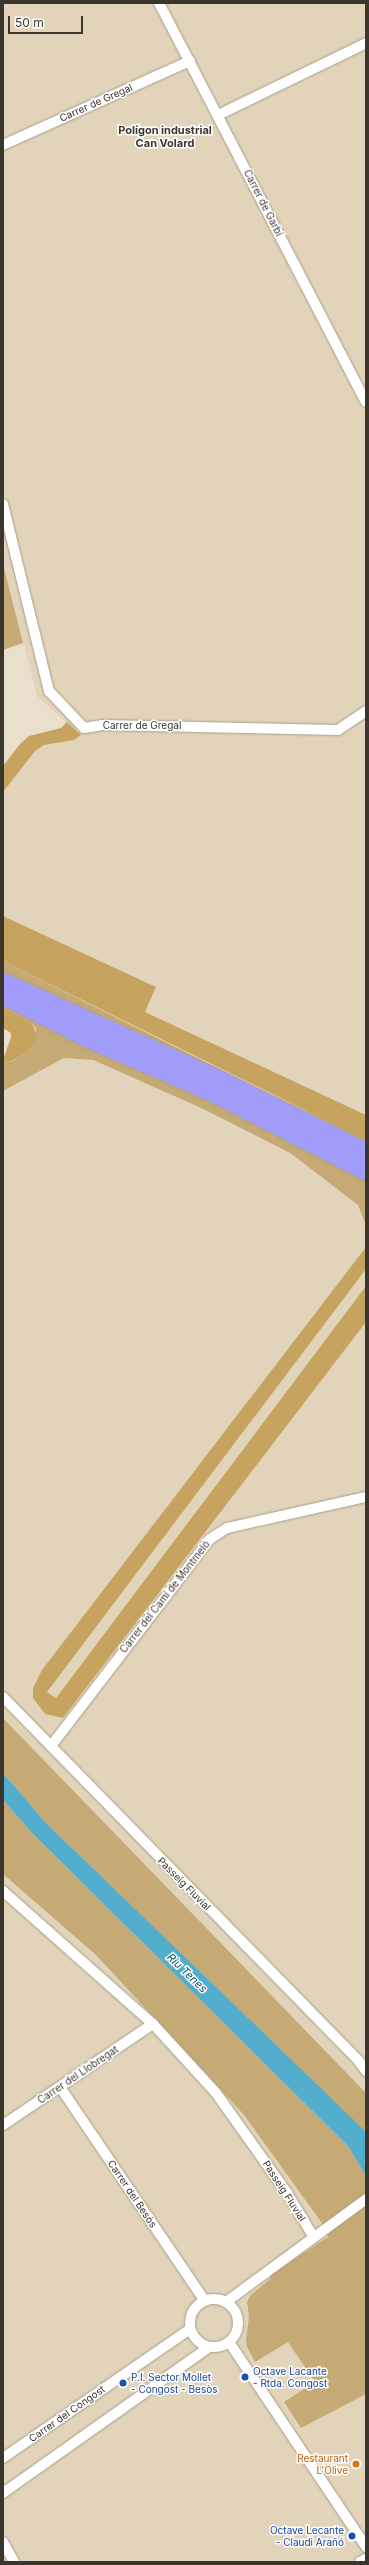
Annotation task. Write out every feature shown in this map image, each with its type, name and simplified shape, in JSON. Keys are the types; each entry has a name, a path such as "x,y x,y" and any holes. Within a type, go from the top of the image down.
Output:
{"highway":[{"path":"3,982 220,1080 366,1152"},
{"path":"3,995 87,1038 218,1095 366,1171"},
{"path":"3,1000 33,1010"}],"street":[{"name":"Carrer de Garbí","path":"159,3 366,402"},
{"path":"218,115 366,43"},
{"name":"Carrer de Gregal","path":"3,145 190,61"},
{"name":"Carrer de Gregal","path":"3,504 49,691 84,728 103,725 338,730 366,711"},
{"name":"Carrer del Camí de Montmeló","path":"51,1746 210,1539 227,1528 366,1497"},
{"name":"Passeig Fluvial","path":"3,1696 358,2060 366,2071"},
{"name":"Passeig Fluvial","path":"3,1891 153,2024 216,2093 287,2193 313,2236"},
{"name":"Carrer del Llobregat","path":"3,2125 153,2024"},
{"name":"Carrer del Besòs","path":"60,2087 204,2301"},
{"path":"226,2302 313,2236 366,2199"},
{"path":"213,2299 226,2302 234,2310 238,2321 235,2336 229,2342 218,2347 209,2347 201,2344 190,2329 192,2313 204,2301 213,2299"},
{"name":"Carrer del Congost","path":"3,2458 190,2329"},
{"path":"229,2342 366,2548"},
{"path":"3,2493 209,2347"},
{"path":"3,2542 14,2562"},
{"path":"360,2562 366,2559"}],"shaded area":[{"path":"3,3 366,3 366,1115 145,1012 156,987 3,916 3,792 35,751 44,745 74,740 81,735 37,696 3,564"},
{"path":"3,564 23,643 3,650"},
{"path":"67,722 81,735 74,740 44,745 35,751 3,792 3,766 20,744 29,736 61,728"},
{"path":"3,916 156,987 145,1012 366,1115 366,1140 3,961"},
{"path":"3,961 264,1091 366,1139 366,1226 358,1205 290,1153 199,1107 93,1060 64,1058 3,1091 3,1060 10,1062 27,1053 36,1036 36,1029 32,1023 3,1008"},
{"path":"3,1008 32,1023 36,1033 36,1040 27,1053 9,1062 3,1060 11,1033 3,1028"},
{"path":"64,1058 93,1060 199,1107 289,1153 358,1205 366,1226 366,1247 42,1670 33,1688 63,1718 366,1322 366,2093 3,1718 3,1091"},
{"path":"366,1247 366,1269 47,1692 56,1698 366,1286 366,1322 63,1718 45,1714 33,1698 33,1688 42,1670"},
{"path":"366,1269 366,1286 55,1699 47,1692"},
{"path":"3,1718 366,2093 366,2134 48,1825 3,1773"},
{"path":"3,1800 34,1835 348,2146 366,2176 366,2394 301,2428 284,2402 315,2382 288,2342 255,2362 247,2347 246,2339 249,2317 247,2302 250,2296 271,2278 270,2275 328,2237 324,2226 244,2115 97,1956 3,1874"},
{"path":"3,1874 97,1956 244,2115 324,2226 366,2328 366,2562 3,2562"}],"water":[{"name":"Riu Tenes","path":"3,1773 48,1825 363,2129 366,2134 366,2176 348,2146 34,1835 3,1800"}],"place":[{"name":"Octave Lacante - Rtda. Congost","path":"245,2377"},
{"name":"P.I. Sector Mollet - Congost - Besòs","path":"123,2383"},
{"name":"Restaurant L'Olive","path":"356,2464"},
{"name":"Octave Lecante - Claudi Arañó","path":"352,2536"}],"district":[{"name":"Polígon industrial Can Volard","path":"165,137"}]}
